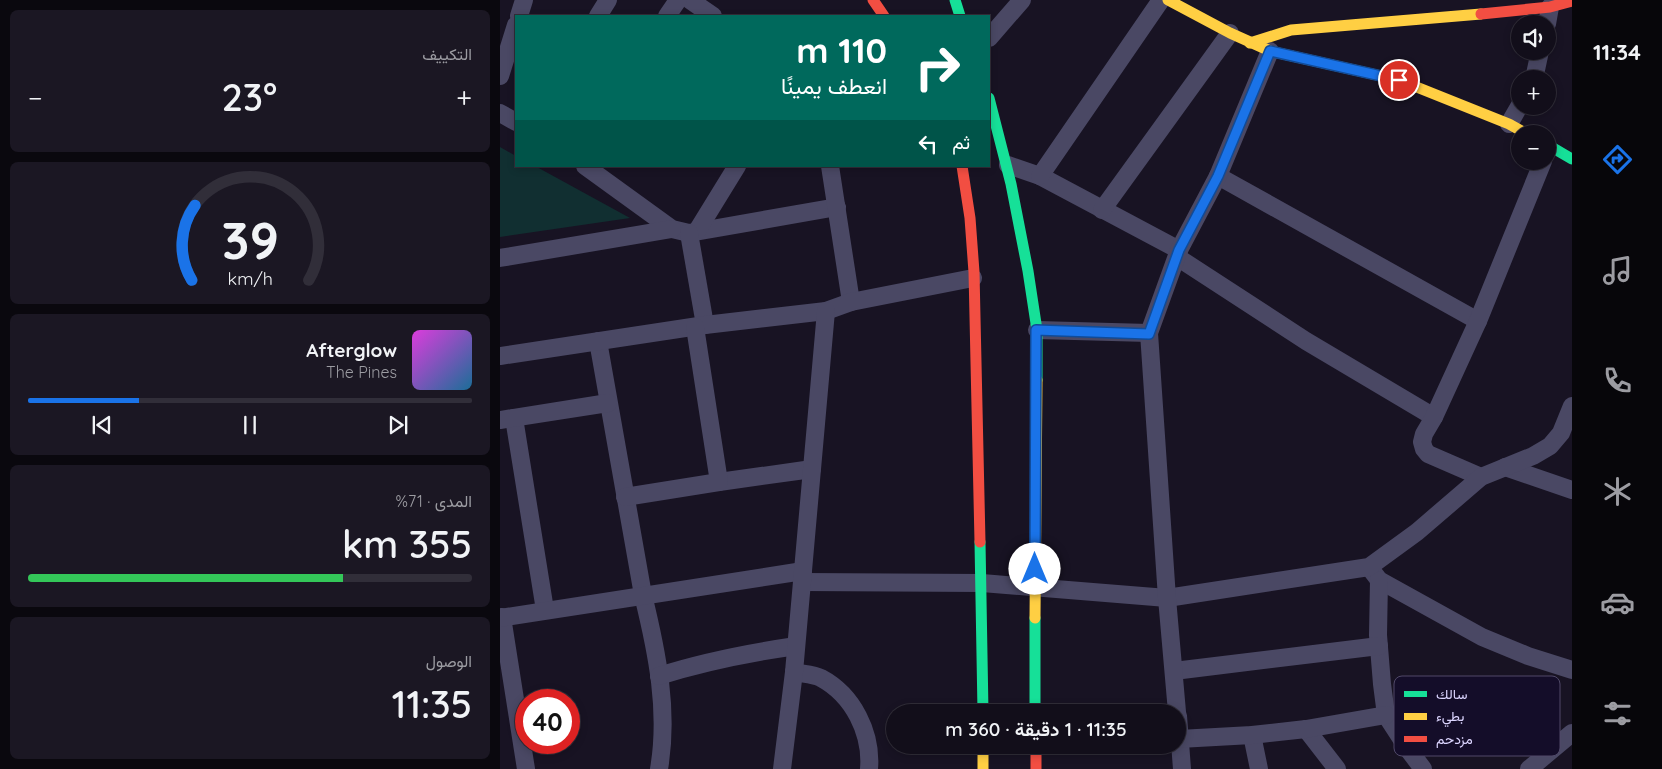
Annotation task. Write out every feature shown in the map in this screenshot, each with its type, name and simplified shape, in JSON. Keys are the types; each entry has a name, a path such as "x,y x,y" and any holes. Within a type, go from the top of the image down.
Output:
{"street":[{"path":"519,15 524,0"},
{"path":"599,15 608,0"},
{"path":"668,15 678,0"},
{"path":"690,0 712,15"},
{"path":"955,0 960,15"},
{"path":"990,37 1022,0"},
{"path":"1040,176 1161,0"},
{"path":"1168,0 1230,33 1270,51 1399,80 1509,124 1514,115"},
{"path":"1550,15 1572,1"},
{"path":"1250,42 1291,30 1406,21 1511,17"},
{"path":"500,76 515,28"},
{"path":"1102,210 1230,33"},
{"path":"1176,704 1149,334 1178,254 1218,176 1270,51"},
{"path":"990,102 1008,165 1029,269 1036,330 1036,704"},
{"path":"500,113 515,121"},
{"path":"1556,154 1572,159"},
{"path":"1008,165 1040,176 1178,254 1306,341 1434,417"},
{"path":"587,167 686,231"},
{"path":"719,482 686,231 736,167"},
{"path":"830,167 850,302"},
{"path":"962,167 970,218 973,278 982,584 983,704"},
{"path":"1481,476 1428,454 1422,442 1424,434 1434,417 1478,320 1539,170"},
{"path":"1218,176 1478,320"},
{"path":"500,258 837,208"},
{"path":"500,356 700,326 826,311 850,302 973,278"},
{"path":"782,769 794,672 826,311"},
{"path":"1036,330 1149,334"},
{"path":"598,341 643,595 660,676 663,724 659,769"},
{"path":"546,610 507,419 608,403"},
{"path":"1394,727 1386,715 1374,574 1417,532 1481,476 1533,456 1550,446 1561,433 1572,406"},
{"path":"1505,467 1572,490"},
{"path":"625,497 812,469"},
{"path":"526,769 501,617 643,595 802,576 982,584 1167,598 1374,574 1482,637 1528,656 1572,670"},
{"path":"660,676 703,663 796,646"},
{"path":"1174,671 1379,646"},
{"path":"794,672 819,677 841,691 854,709 864,729 870,758 868,769"},
{"path":"1186,739 1252,735 1306,729 1386,715"},
{"path":"1306,729 1337,769"},
{"path":"1560,743 1572,733"},
{"path":"1252,735 1259,769"},
{"path":"983,754 983,769"},
{"path":"1036,754 1036,769"},
{"path":"1181,754 1182,769"},
{"path":"1414,756 1424,769"},
{"path":"1529,769 1545,756"}],"green space":[{"path":"500,147 515,155 515,167 537,167 630,218 500,237"}],"traffic: fast":[{"path":"955,0 960,15"},
{"path":"990,102 1011,184 1028,271 1037,330 1037,380"},
{"path":"1556,150 1572,159"},
{"path":"980,542 983,704"},
{"path":"1035,618 1035,704"}],"traffic: slow":[{"path":"1168,0 1230,33 1270,51 1399,80 1511,125"},
{"path":"1250,43 1291,30 1481,14"},
{"path":"1035,618 1037,380"},
{"path":"983,754 983,769"}],"traffic: jam":[{"path":"873,0 883,15"},
{"path":"1481,14 1550,7 1572,1"},
{"path":"962,167 970,218 974,272 980,542"},
{"path":"1036,754 1036,769"}],"route":[{"path":"1035,569 1036,330 1149,334 1179,250 1218,176 1270,51 1399,80"}]}
